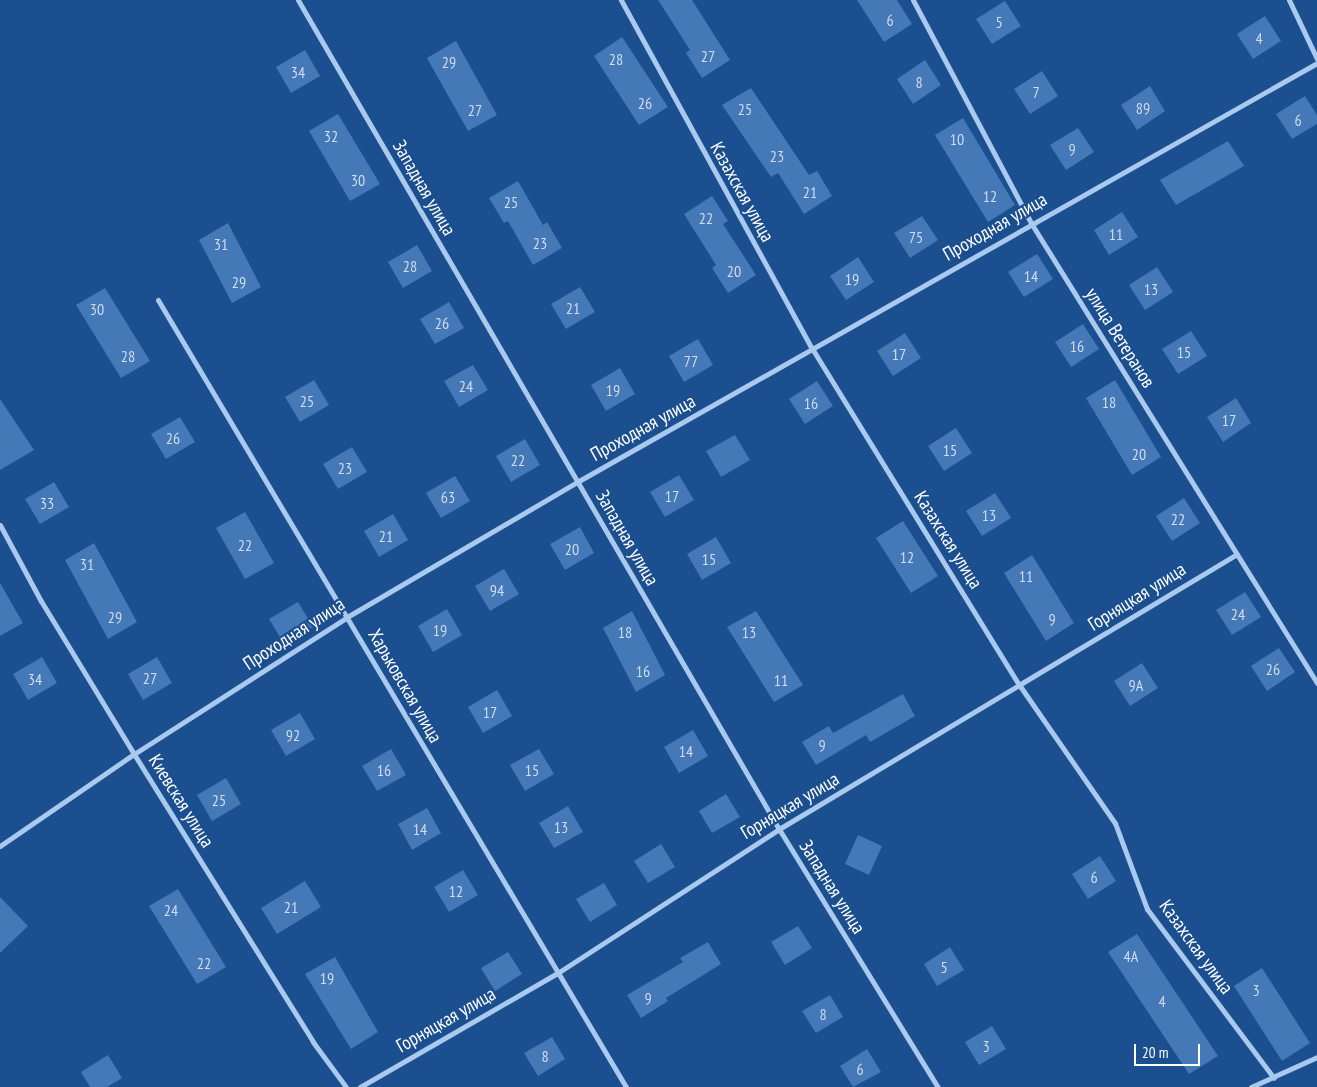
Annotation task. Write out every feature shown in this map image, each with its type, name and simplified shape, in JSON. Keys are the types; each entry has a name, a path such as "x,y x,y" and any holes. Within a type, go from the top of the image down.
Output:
{"street":[{"name":"Западная улица","path":"298,0 779,829 938,1087"},
{"name":"Казахская улица","path":"621,0 813,350 1020,686 1115,823 1147,909 1274,1078"},
{"name":"улица Ветеранов","path":"913,0 1031,223 1317,683"},
{"path":"1289,0 1317,58"},
{"name":"Проходная улица","path":"0,846 134,754 347,617 577,482 813,350 1031,223 1317,62"},
{"name":"Харьковская улица","path":"158,300 347,617 556,974 626,1087"},
{"name":"Киевская улица","path":"0,525 41,601 134,754 313,1042 346,1087"},
{"name":"Горняцкая улица","path":"360,1087 556,974 779,829 1237,554"},
{"path":"1251,1087 1317,1057"}],"building":[{"path":"658,0 692,0 730,60 702,78 686,53 690,50"},
{"path":"857,0 897,0 912,24 884,42"},
{"path":"1005,1 1021,26 992,44 976,19"},
{"path":"1265,16 1281,41 1253,59 1237,34"},
{"path":"622,37 668,107 639,125 594,56"},
{"path":"456,41 497,115 468,131 427,58"},
{"path":"305,50 320,76 291,93 276,67"},
{"path":"925,60 941,85 913,104 897,79"},
{"path":"1042,71 1058,96 1030,114 1014,89"},
{"path":"1150,86 1165,111 1137,130 1121,105"},
{"path":"751,88 809,175 817,171 832,196 804,214 778,173 771,177 722,105"},
{"path":"1305,96 1317,115 1317,124 1292,139 1276,114"},
{"path":"338,114 380,184 350,201 309,131"},
{"path":"963,118 1015,205 988,222 935,135"},
{"path":"1078,128 1094,152 1066,170 1050,145"},
{"path":"1228,141 1244,166 1176,205 1160,180"},
{"path":"518,181 543,225 547,222 562,248 533,265 508,221 504,223 489,198"},
{"path":"712,196 728,221 723,224 756,275 728,293 712,268 716,265 684,214"},
{"path":"1122,212 1138,237 1109,255 1094,230"},
{"path":"922,216 938,240 910,258 894,233"},
{"path":"228,223 261,287 232,303 199,240"},
{"path":"417,245 432,271 403,288 388,262"},
{"path":"1037,254 1053,279 1024,297 1008,272"},
{"path":"858,257 874,282 846,300 830,276"},
{"path":"1157,267 1173,292 1145,310 1129,285"},
{"path":"580,287 595,312 566,329 551,304"},
{"path":"105,288 150,361 121,378 76,305"},
{"path":"449,302 464,328 435,344 420,319"},
{"path":"1083,324 1099,349 1071,367 1055,342"},
{"path":"1191,331 1207,356 1178,374 1162,349"},
{"path":"905,333 921,358 893,376 877,351"},
{"path":"698,339 713,365 684,382 669,356"},
{"path":"473,365 488,390 459,407 444,381"},
{"path":"620,368 635,394 606,411 591,385"},
{"path":"314,380 329,405 300,422 285,397"},
{"path":"1115,380 1161,457 1132,475 1086,398"},
{"path":"817,381 833,406 805,424 789,399"},
{"path":"1236,398 1251,423 1223,442 1207,417"},
{"path":"0,399 34,450 0,470"},
{"path":"180,417 195,442 166,459 151,434"},
{"path":"956,428 972,453 944,471 928,446"},
{"path":"735,435 750,460 721,477 706,451"},
{"path":"525,439 540,465 511,482 496,456"},
{"path":"352,447 367,472 338,489 323,464"},
{"path":"679,475 694,500 665,517 650,492"},
{"path":"455,476 470,501 441,518 426,493"},
{"path":"54,482 69,507 40,524 25,499"},
{"path":"995,493 1011,518 982,536 966,511"},
{"path":"1184,498 1200,523 1172,541 1156,516"},
{"path":"245,512 274,563 245,579 216,528"},
{"path":"393,514 408,540 379,557 364,531"},
{"path":"903,521 938,576 911,593 876,538"},
{"path":"580,527 594,553 565,570 550,544"},
{"path":"716,537 731,563 702,580 687,554"},
{"path":"94,543 137,622 108,639 65,560"},
{"path":"1032,555 1074,623 1046,641 1004,573"},
{"path":"504,569 519,594 490,611 475,586"},
{"path":"0,583 23,623 0,636"},
{"path":"1245,592 1261,617 1232,635 1216,610"},
{"path":"298,602 313,627 284,644 269,619"},
{"path":"447,609 462,635 433,652 418,626"},
{"path":"632,611 665,675 636,692 603,628"},
{"path":"756,611 803,685 774,702 727,627"},
{"path":"1279,648 1295,672 1267,691 1251,666"},
{"path":"42,657 57,683 28,700 13,674"},
{"path":"157,657 172,683 143,700 128,674"},
{"path":"1142,663 1158,688 1130,706 1114,681"},
{"path":"497,690 512,716 483,733 468,707"},
{"path":"903,694 915,716 870,742 866,735 816,765 802,742 829,726 833,733"},
{"path":"300,713 315,739 286,756 271,730"},
{"path":"693,730 708,756 679,773 664,747"},
{"path":"391,749 406,775 377,791 362,766"},
{"path":"539,749 554,774 525,791 510,765"},
{"path":"226,778 241,804 212,821 197,795"},
{"path":"726,794 740,817 712,833 699,811"},
{"path":"568,806 583,832 554,848 539,823"},
{"path":"427,808 441,833 412,850 398,824"},
{"path":"858,835 882,846 869,875 845,864"},
{"path":"661,844 675,867 648,883 634,861"},
{"path":"1100,856 1116,881 1088,899 1072,874"},
{"path":"463,870 478,895 449,912 434,887"},
{"path":"305,881 321,907 277,934 261,908"},
{"path":"604,883 617,905 590,922 576,899"},
{"path":"178,889 226,967 197,984 149,906"},
{"path":"0,897 28,926 0,953"},
{"path":"798,926 812,948 785,965 771,942"},
{"path":"1137,934 1218,1056 1189,1074 1108,952"},
{"path":"708,942 721,964 666,998 668,1001 641,1018 627,995 683,962 680,958"},
{"path":"950,947 964,970 937,986 924,964"},
{"path":"508,952 522,974 495,991 481,968"},
{"path":"335,957 378,1032 351,1049 305,974"},
{"path":"1262,968 1310,1043 1282,1061 1234,986"},
{"path":"830,995 843,1017 816,1033 802,1011"},
{"path":"992,1026 1006,1049 979,1065 965,1042"},
{"path":"552,1037 565,1059 538,1076 524,1053"},
{"path":"867,1049 881,1072 853,1087 840,1066"},
{"path":"108,1055 122,1078 107,1087 90,1087 81,1072"}]}
